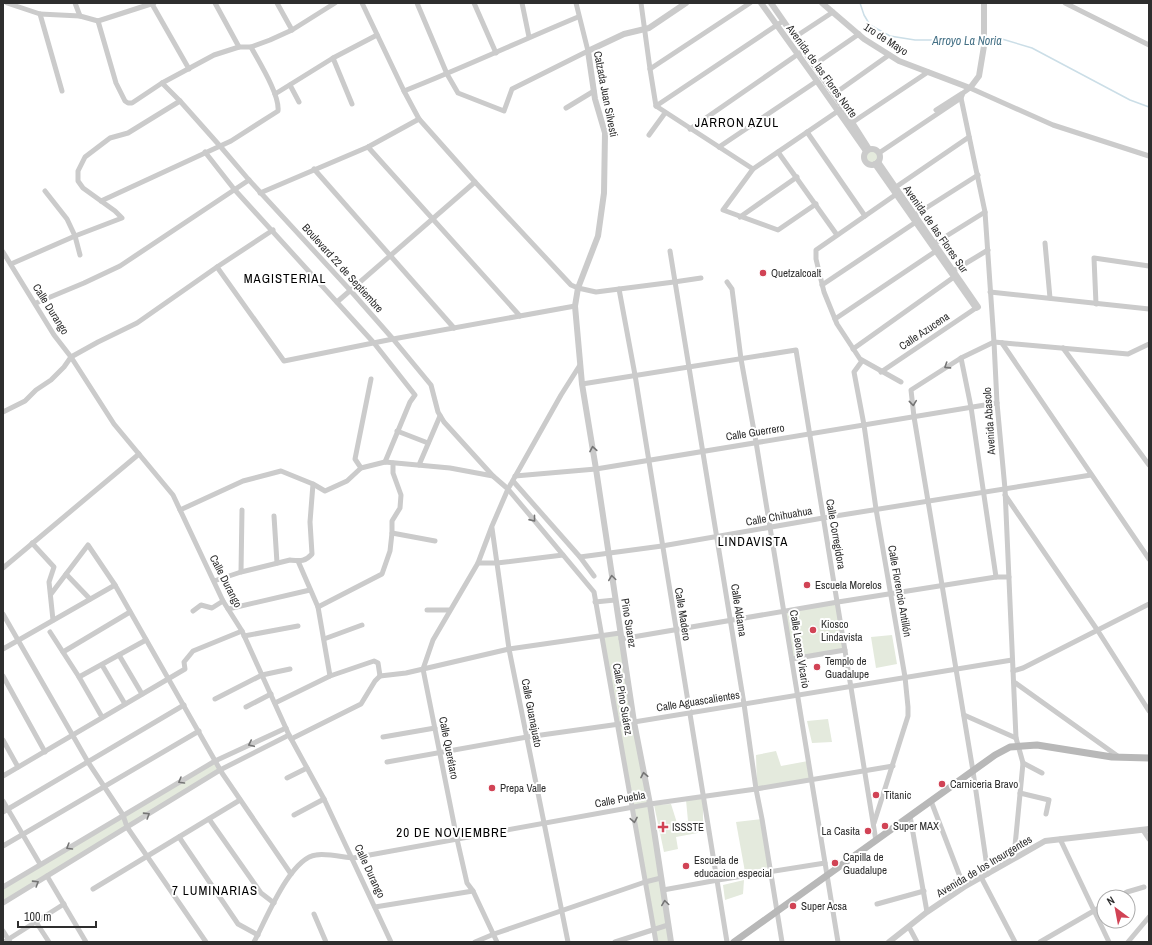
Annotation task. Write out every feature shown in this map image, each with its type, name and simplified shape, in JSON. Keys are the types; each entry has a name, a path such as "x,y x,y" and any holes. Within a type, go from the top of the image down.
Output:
{"main road":[{"path":"735,942 995,755 1010,747 1036,745 1112,757 1149,758"}],"street":[{"path":"7,3 40,14 80,16 98,21 153,3 189,69"},
{"path":"75,3 80,16"},
{"path":"214,3 239,47"},
{"path":"277,3 292,30"},
{"path":"362,3 419,119 475,182 571,285 596,292 701,278"},
{"path":"417,3 447,74 458,93 504,112 512,89 624,34 649,28 686,3"},
{"path":"474,3 496,53"},
{"path":"522,3 529,37"},
{"name":"Calzada Juan Silvesti","path":"576,3 578,17 588,51 594,91 605,133 604,193 598,236 578,288 576,306"},
{"path":"641,3 656,106 753,169"},
{"path":"650,69 750,3"},
{"name":"Avenida de las Flores Norte","path":"761,3 818,81 853,122 868,150"},
{"name":"Avenida de las Flores Norte","path":"771,3 834,94 841,109 868,150"},
{"name":"1ro de Mayo","path":"822,3 859,34 899,61 970,88"},
{"path":"878,152 880,158 877,163 870,165 866,162 864,157 868,150 878,152 962,96 970,88 978,76 984,46 984,3"},
{"path":"1065,3 1149,45"},
{"path":"98,21 116,83 126,101 128,103 132,103 162,83 214,55 239,47 251,47 270,40 292,30 333,4"},
{"path":"795,37 833,12"},
{"path":"40,14 62,90"},
{"path":"404,91 578,17"},
{"path":"656,106 783,21"},
{"path":"814,65 859,34"},
{"path":"275,94 333,58 377,35"},
{"path":"101,201 231,141 278,111 279,106 275,94 251,47"},
{"path":"690,129 804,50"},
{"path":"834,94 889,55"},
{"path":"333,58 352,104"},
{"path":"853,122 928,72"},
{"path":"719,147 818,81"},
{"name":"Boulevard 22 de Septiembre","path":"162,83 393,339 431,386 440,416 493,476"},
{"path":"290,85 299,102"},
{"path":"970,88 1053,126 1149,156"},
{"path":"566,108 594,91"},
{"name":"Avenida Abasolo","path":"962,96 985,212 997,403 1005,491 1016,738 1023,763"},
{"path":"11,264 75,236 122,218 115,211 82,188 78,181 78,171 85,157 110,138 128,133 180,102"},
{"path":"816,204 778,230 723,210 753,169 841,109"},
{"path":"649,135 666,112"},
{"path":"260,192 368,147 419,119"},
{"path":"807,132 865,216"},
{"path":"902,382 862,361 853,349 837,324 822,285 816,258 816,250 865,216 969,137"},
{"path":"368,147 520,316"},
{"path":"205,152 234,190 273,230 374,343 416,395 410,402 385,462"},
{"path":"778,152 837,235"},
{"name":"Avenida de las Flores Sur","path":"877,163 916,222 977,307"},
{"path":"314,169 454,328"},
{"path":"915,215 978,175"},
{"path":"740,217 796,177"},
{"path":"36,303 120,266 249,180"},
{"path":"337,302 475,182"},
{"path":"45,191 67,219 75,236 80,255"},
{"name":"Avenida de las Flores Sur","path":"896,191 915,215 936,251 954,274"},
{"path":"933,244 985,212"},
{"path":"822,285 916,222"},
{"path":"3,412 25,401 36,390 51,380 71,358 98,342 137,323 217,266 273,230"},
{"path":"1045,243 1050,298"},
{"path":"853,349 988,250"},
{"name":"Calle Aldama","path":"670,251 782,942"},
{"path":"835,319 936,251"},
{"name":"Calle Durango","path":"3,252 36,303 54,335 71,358 114,424 173,495 223,601 243,633 286,728 324,799 392,942"},
{"path":"1096,304 1094,258 1149,266"},
{"path":"217,266 284,361 393,339 576,306"},
{"name":"Calle Leona Vicario","path":"727,282 732,289 740,359 756,442 838,942"},
{"name":"Calle Madero","path":"619,289 635,375 727,942"},
{"path":"990,292 1149,309"},
{"name":"Pino Suarez","path":"576,306 582,384 620,636 634,722 650,804 671,942"},
{"name":"Calle Azucena","path":"881,372 977,307"},
{"path":"988,874 973,771 914,416 911,390 960,358 994,342 1128,354 1149,344"},
{"path":"1002,343 1149,559"},
{"path":"1063,348 1149,465"},
{"name":"Calle Corregidora","path":"740,359 796,350 876,841"},
{"path":"960,358 971,407 996,577"},
{"path":"582,384 740,359"},
{"name":"Calle Florencio Antillón","path":"862,361 854,372 905,677 908,708 908,716 893,766 873,824"},
{"path":"423,669 433,640 449,610 478,563 508,489 561,395 580,366"},
{"path":"360,468 355,459 371,379"},
{"name":"Calle Guerrero","path":"514,478 596,469 997,403"},
{"path":"418,465 440,416"},
{"path":"397,431 428,443"},
{"path":"3,568 32,542 139,454"},
{"path":"180,510 243,481 281,471 313,484 325,491 347,481 360,468 385,462 450,468 493,476 508,489"},
{"path":"318,607 382,574 390,551 392,521 400,508 401,496 393,473 393,463"},
{"name":"Calle Chihuahua","path":"580,557 662,546 983,492 1005,491 1091,475"},
{"path":"514,478 594,576"},
{"path":"214,581 241,572 290,560 298,561 307,559 312,554 310,522 313,484"},
{"name":"Calle Pino Suárez","path":"508,489 594,592 656,942"},
{"path":"1005,491 1149,711"},
{"path":"241,572 242,510"},
{"path":"274,516 278,563"},
{"name":"Calle Guanajuato","path":"492,526 509,649 568,942"},
{"path":"392,533 435,541"},
{"path":"32,542 54,567 49,582 53,620"},
{"path":"51,594 88,545 115,585 217,766 291,874"},
{"path":"478,563 497,563 563,555"},
{"path":"298,561 318,607 330,676"},
{"path":"66,574 90,599"},
{"path":"3,903 127,827 217,766 290,736 361,704 375,681 380,676 406,673 509,649 602,636 620,636 676,630 838,602 996,577 1009,577"},
{"path":"3,649 115,585"},
{"path":"228,609 310,590"},
{"path":"595,602 615,600"},
{"path":"193,611 201,605 212,608 223,601"},
{"path":"1013,671 1023,668 1149,604"},
{"path":"427,610 449,610"},
{"path":"63,652 130,612"},
{"path":"3,614 74,734 88,762 122,815 127,827 204,941"},
{"path":"324,640 362,625"},
{"path":"3,776 185,669 184,662 192,651 243,633 298,626"},
{"path":"50,632 79,677 102,717"},
{"path":"79,677 146,640"},
{"path":"792,659 845,650"},
{"path":"119,655 142,694"},
{"name":"Calle Aguascalientes","path":"387,762 527,737 617,723 634,722 1012,660"},
{"path":"275,703 330,676 374,661 378,663 380,676"},
{"path":"102,664 125,704"},
{"path":"215,699 262,674 290,669"},
{"name":"Calle Querétaro","path":"423,669 467,883 473,891 497,942"},
{"path":"3,676 45,752"},
{"path":"1014,682 1120,757"},
{"path":"246,706 271,694"},
{"path":"5,811 184,705"},
{"path":"964,715 1016,738"},
{"path":"3,887 122,815 217,766 286,728"},
{"path":"383,737 435,728"},
{"path":"3,846 198,732"},
{"path":"3,740 18,767"},
{"path":"1015,858 1023,763 1042,773"},
{"name":"Calle Puebla","path":"254,942 286,879 299,863 315,854 353,858 632,807 756,789 893,766"},
{"path":"287,778 308,768"},
{"path":"1020,793 1049,800 1046,814"},
{"path":"294,815 324,799"},
{"path":"93,889 240,800"},
{"path":"3,801 5,811 40,864"},
{"path":"931,801 964,887"},
{"path":"910,816 927,912"},
{"path":"209,819 261,894 274,903"},
{"path":"1146,830 1149,839"},
{"name":"Avenida de los Insurgentes","path":"889,942 927,912 964,887 1046,841 1146,830"},
{"path":"179,837 238,924 258,935"},
{"path":"1060,839 1109,942"},
{"path":"663,890 825,863"},
{"path":"47,876 86,942"},
{"path":"981,877 1015,942"},
{"path":"475,942 494,934 645,882 661,878"},
{"path":"1136,889 1144,887"},
{"path":"376,907 473,891"},
{"path":"877,904 924,891"},
{"path":"3,931 7,941 64,904"},
{"path":"1040,942 1094,910"},
{"path":"314,914 326,942"},
{"path":"1128,942 1149,918"},
{"path":"36,922 49,942"},
{"path":"616,942 668,925"},
{"path":"909,927 917,942"}],"shaded area":[{"path":"867,150 879,153 876,164 864,160"},
{"path":"837,603 845,650 792,659 784,612"},
{"path":"620,633 671,942 656,942 602,636"},
{"path":"892,635 897,664 876,668 871,637"},
{"path":"828,719 832,742 812,743 807,721"},
{"path":"776,751 781,766 808,761 811,780 757,789 756,755"},
{"path":"215,761 220,770 3,903 3,887"},
{"path":"703,798 703,832 676,837 678,849 664,852 654,805 671,804 677,823 688,821 686,800"},
{"path":"762,819 769,867 745,872 736,822"},
{"path":"744,880 743,894 725,900 723,885"}],"waterway":[{"name":"Arroyo La Noria","path":"860,3 864,15 870,25 890,36 915,40 983,40"},
{"name":"Arroyo La Noria","path":"986,40 1002,39 1032,48 1130,100 1149,107"}],"place":[{"name":"Quetzalcoalt","path":"763,273"},
{"name":"Escuela Morelos","path":"807,585"},
{"name":"Kiosco Lindavista","path":"813,630"},
{"name":"Templo de Guadalupe","path":"817,667"},
{"name":"Carniceria Bravo","path":"942,784"},
{"name":"Prepa Valle","path":"492,788"},
{"name":"Titanic","path":"876,795"},
{"name":"Super MAX","path":"885,826"},
{"name":"ISSSTE","path":"663,827"},
{"name":"La Casita","path":"868,831"},
{"name":"Capilla de Guadalupe","path":"835,863"},
{"name":"Escuela de educacion especial","path":"686,866"},
{"name":"Super Acsa","path":"793,906"}],"district":[{"name":"JARRON AZUL","path":"737,122"},
{"name":"MAGISTERIAL","path":"285,278"},
{"name":"LINDAVISTA","path":"753,541"},
{"name":"20 DE NOVIEMBRE","path":"452,832"},
{"name":"7 LUMINARIAS","path":"215,890"}]}
